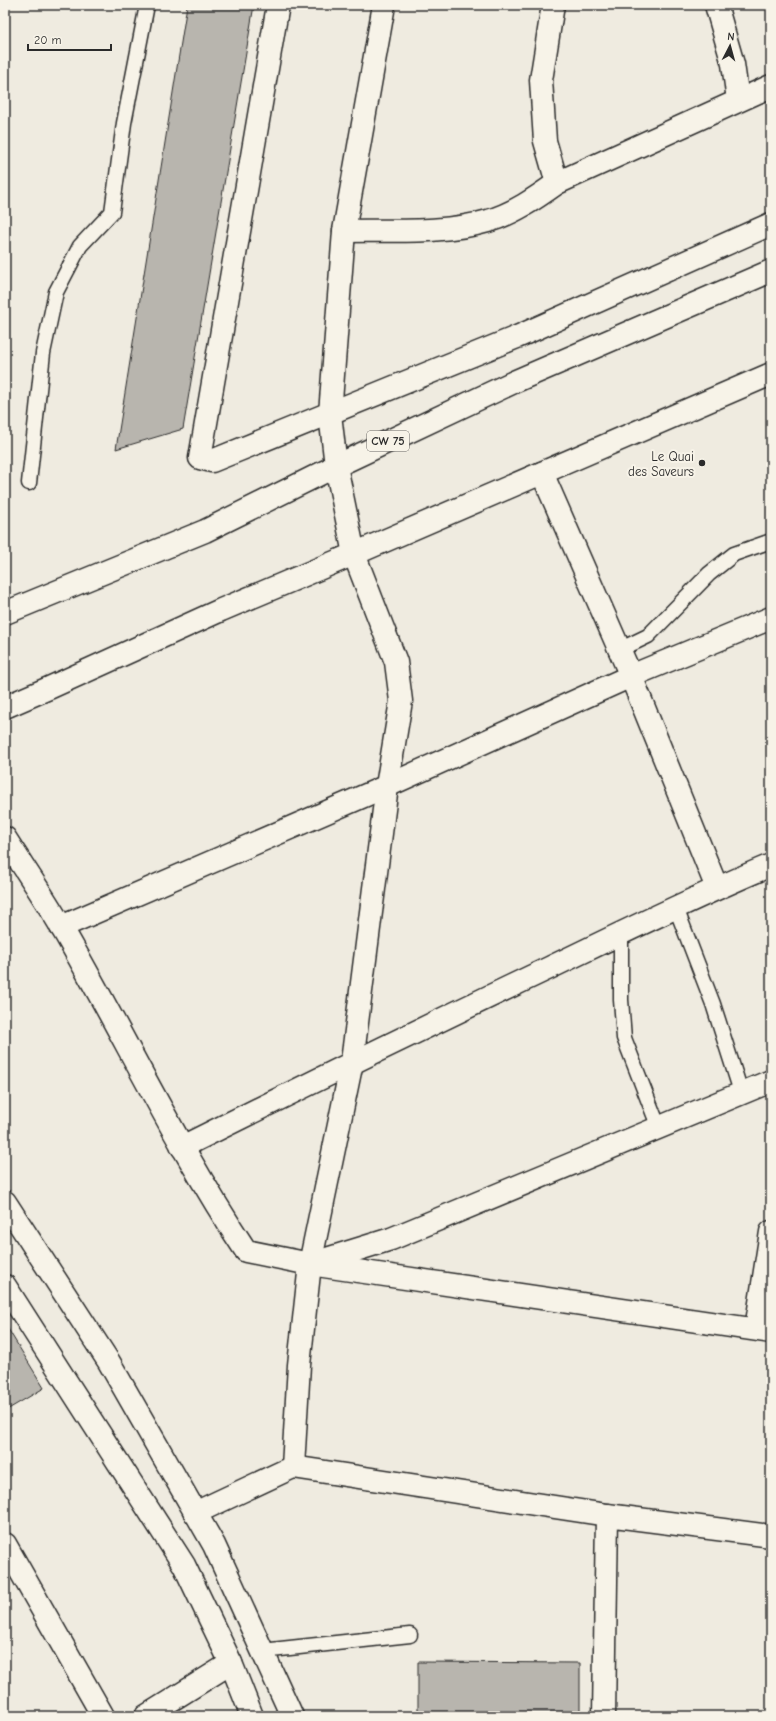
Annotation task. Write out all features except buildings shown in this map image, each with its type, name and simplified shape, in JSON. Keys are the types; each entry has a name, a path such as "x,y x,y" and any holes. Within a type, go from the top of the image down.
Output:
{"street":[{"path":"278,5 200,458 212,462 330,414 517,337 771,224"},
{"path":"293,1467 299,1364 310,1264 352,1062 387,786 401,701 396,662 354,554 336,466 330,414 344,231 384,5"},
{"path":"553,5 541,80 545,141 557,183"},
{"path":"716,5 733,64 738,100"},
{"path":"344,231 455,229 489,221 532,201 557,183 771,86"},
{"name":"CW 75","path":"5,612 205,531 336,466 516,381 771,271"},
{"path":"5,707 221,610 771,374"},
{"path":"542,472 631,676 716,888"},
{"path":"62,927 387,786 631,676 771,618"},
{"path":"5,838 62,927 216,1206 246,1251 310,1264 764,1330 771,1232"},
{"path":"182,1146 352,1062 621,933 716,888 771,865"},
{"path":"310,1264 391,1238 659,1128 741,1092 771,1081"},
{"path":"5,1202 109,1362 196,1513 214,1546 292,1716"},
{"path":"5,1286 184,1565 231,1663 252,1716"},
{"path":"196,1513 293,1467 607,1515 771,1536"},
{"path":"604,1716 607,1515"},
{"path":"5,1544 102,1716"},
{"path":"146,1716 231,1663"}],"lane":[{"path":"29,483 43,353 56,292 80,246 112,212 124,123 147,5"},
{"path":"619,650 648,636 709,574 734,554 771,541"},
{"path":"676,908 713,1004 741,1092"},
{"path":"621,933 621,1000 624,1038 659,1128"},
{"path":"262,1651 410,1635"}],"place":[{"name":"Le Quai des Saveurs","path":"702,463"}]}
